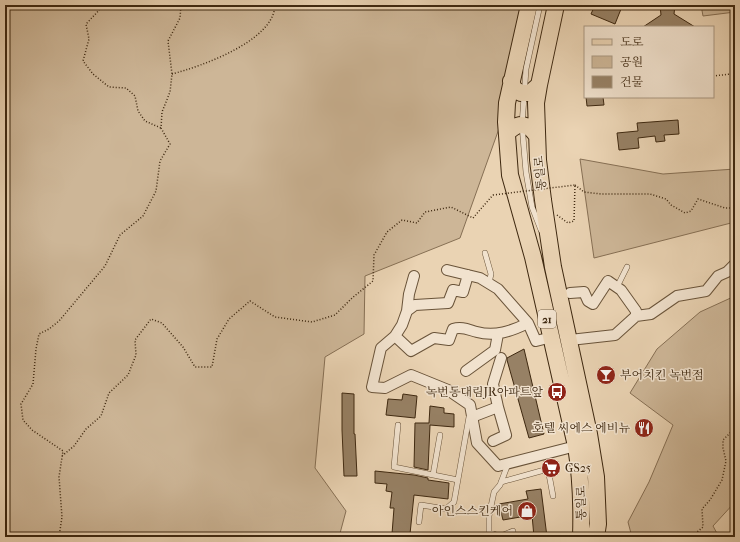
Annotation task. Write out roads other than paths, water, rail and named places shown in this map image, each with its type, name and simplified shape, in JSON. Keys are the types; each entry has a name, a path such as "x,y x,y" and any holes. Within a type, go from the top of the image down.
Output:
{"main road":[{"name":"통일로","path":"529,5 507,103 507,133 510,175 529,234 576,446 581,478 581,537"},
{"name":"통일로","path":"556,5 536,103 540,180 553,267 570,340 596,477 598,524 596,537"},
{"path":"512,81 514,89 517,92 524,94 530,93 539,85"},
{"path":"507,133 516,125 522,125 532,129 537,136"}],"street":[{"path":"570,340 615,335 636,316 651,314 678,296 706,291 718,276 727,272 735,264"},
{"path":"447,270 480,278 498,289 528,323 536,341 552,337"},
{"path":"407,311 415,305 448,303 453,290 462,292 468,275"},
{"path":"414,276 409,294 407,311 402,325 395,336 381,348 372,387 385,388 411,375 448,390 470,405 477,443 498,466 576,446"},
{"path":"570,293 584,292 588,301 592,304 608,281 621,290 636,311 636,316"},
{"path":"395,336 410,351 434,338 449,340 453,329 459,327 479,333 498,334 513,331 528,323"},
{"path":"466,370 495,350 498,334"},
{"path":"493,441 506,436 498,407 494,384 501,358"},
{"path":"472,413 498,407"}],"lane":[{"path":"540,5 526,69 522,125 526,172 532,207 553,267"},
{"path":"531,221 532,207"},
{"path":"485,253 491,274 489,283"},
{"path":"617,287 627,267"},
{"path":"419,522 421,505 446,509 454,502 472,413"},
{"path":"398,425 394,467 458,480"},
{"path":"433,475 440,435"},
{"path":"508,464 501,482 494,492 489,516 489,532 504,536 513,531"},
{"path":"501,482 548,469 553,496"}],"place":[{"name":"부어치킨 녹번점","path":"606,375"},
{"name":"녹번동대림JR아파트앞","path":"557,392"},
{"name":"호텔 씨에스 에비뉴","path":"644,428"},
{"name":"GS25","path":"551,468"},
{"name":"아인스스킨케어","path":"527,511"}]}
